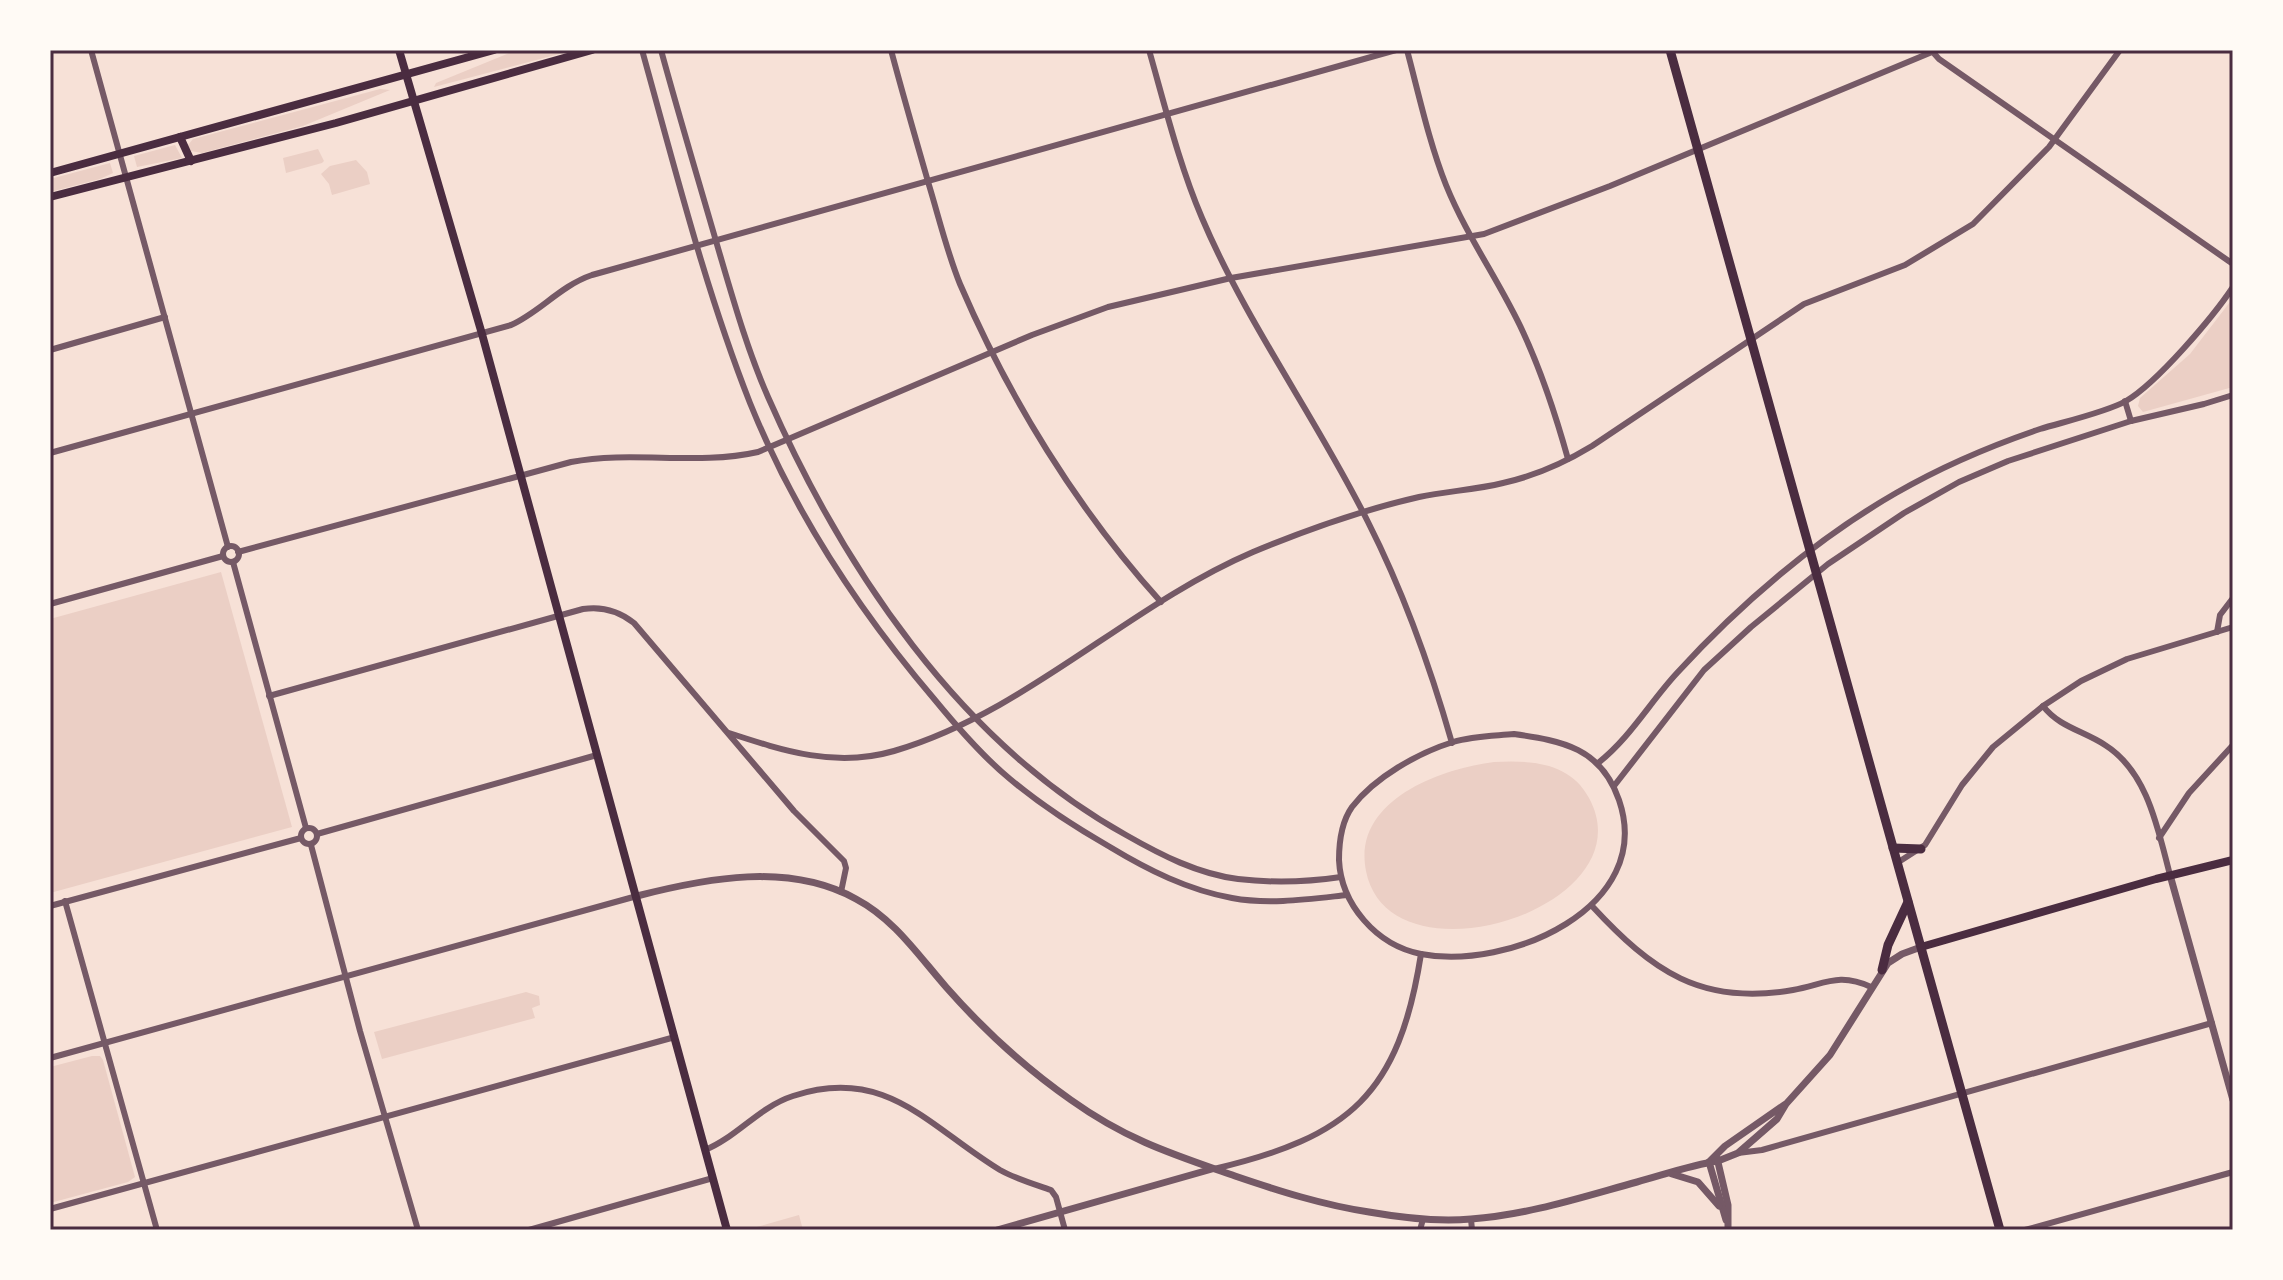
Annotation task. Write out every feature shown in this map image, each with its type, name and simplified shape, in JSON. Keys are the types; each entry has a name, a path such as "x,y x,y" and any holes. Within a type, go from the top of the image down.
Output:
{"highway":[{"path":"1670,50 2000,1230"},
{"path":"1893,848 1921,849"},
{"path":"1882,970 1888,945 1908,902"}],"main road":[{"path":"399,50 482,334 727,1230"},
{"path":"50,173 494,50"},
{"path":"50,197 592,50"},
{"path":"180,137 191,161"},
{"path":"1921,947 2170,875 2233,860"}],"street":[{"path":"50,604 223,556 228,547 91,50"},
{"path":"642,50 730,349 770,448 839,574 892,650 956,727 1036,800 1144,867 1184,885 1234,899 1285,901 1347,895"},
{"path":"661,50 747,343 788,441 823,511 905,637 999,744 1048,785 1109,826 1192,868 1236,879 1283,882 1341,877"},
{"path":"891,50 959,282 993,352 1065,477 1107,538 1161,602"},
{"path":"1149,50 1201,217 1231,278 1363,512 1411,614 1452,743"},
{"path":"50,453 511,325 528,317 559,291 580,279 1396,50"},
{"path":"1407,50 1434,152 1447,187 1523,331 1549,396 1568,459"},
{"path":"729,733 808,757 854,758 893,751 975,718 1059,669 1161,602 1249,554 1363,512 1420,497 1501,484 1538,473 1568,459 1804,304 1877,278 1939,246 1973,224 2055,139 2120,50"},
{"path":"238,552 589,459 645,456 716,458 770,448 993,352 1108,307 1231,278 1484,234 1610,186 1932,51 2233,264"},
{"path":"1598,763 1615,751 1675,675 1723,625 1810,552 1895,493 1949,466 2001,442 2125,401 2183,349 2233,287"},
{"path":"50,350 165,317"},
{"path":"1614,786 1704,670 1816,573 1871,534 1959,482 2008,461 2131,421 2233,395"},
{"path":"2125,401 2131,421"},
{"path":"223,556 233,562 238,558 234,547 228,547"},
{"path":"233,562 306,828"},
{"path":"2217,632 2220,615 2233,598"},
{"path":"269,696 558,615 593,608 623,615 634,623 794,811 844,861 846,868 841,892"},
{"path":"1897,863 1921,849 1962,785 1993,747 2043,706 2081,681 2127,659 2233,627"},
{"path":"2043,706 2057,722 2109,746 2133,771 2150,804 2233,1100"},
{"path":"1514,734 1553,739 1581,751 1598,763 1614,786 1624,824 1621,861 1609,885 1592,906 1560,927 1524,944 1477,954 1421,954 1403,948 1358,915 1341,877 1339,857 1342,828 1352,808 1379,782 1407,763 1452,743 1476,737 1514,734"},
{"path":"2159,838 2189,793 2233,745"},
{"path":"317,834 597,755"},
{"path":"306,828 313,829 317,834 317,841 311,845"},
{"path":"306,828 301,838 311,845"},
{"path":"50,906 301,838"},
{"path":"311,845 418,1230"},
{"path":"50,1058 696,882 750,877 805,882 841,892 873,909 892,925 979,1022 1021,1061 1071,1100 1124,1135 1214,1169 1335,1205 1423,1219 1471,1219 1556,1204 1715,1159 1762,1150 2212,1023"},
{"path":"65,901 157,1230"},
{"path":"1592,906 1639,953 1688,984 1722,991 1768,993 1845,978 1871,987"},
{"path":"1715,1159 1786,1104 1830,1055 1882,970 1898,956 1921,947"},
{"path":"997,1230 1256,1159 1313,1136 1360,1104 1377,1084 1395,1053 1407,1021 1421,954"},
{"path":"50,1209 675,1037"},
{"path":"705,1150 721,1144 757,1114 790,1097 839,1088 882,1094 905,1104 1003,1172 1051,1190 1065,1230"},
{"path":"1738,1153 1777,1119 1786,1104"},
{"path":"1715,1159 1721,1209 1729,1228"},
{"path":"1715,1159 1728,1205 1729,1228"},
{"path":"2025,1230 2233,1172"},
{"path":"1669,1173 1698,1182 1721,1209"},
{"path":"529,1230 713,1178"},
{"path":"1420,1230 1423,1219"},
{"path":"1471,1219 1472,1230"}],"shaded area":[{"path":"517,50 574,50 434,87 436,83"},
{"path":"380,89 390,90 303,126 202,153 191,151 188,145 193,139"},
{"path":"175,145 182,158 137,167 134,156"},
{"path":"318,149 324,161 322,163 286,173 283,158"},
{"path":"356,160 367,172 370,184 332,195 329,184 321,174 330,166"},
{"path":"110,163 113,173 50,192 50,179"},
{"path":"2233,298 2233,387 2143,412 2138,406 2140,398 2190,354"},
{"path":"221,572 292,827 50,893 50,619"},
{"path":"1494,762 1548,766 1560,770 1581,786 1589,798 1598,838 1583,872 1551,901 1509,920 1462,929 1419,925 1385,906 1366,871 1365,847 1372,825 1404,793 1426,781 1449,772"},
{"path":"526,992 539,996 540,1005 532,1008 535,1018 382,1059 374,1032"},
{"path":"100,1056 103,1060 135,1177 128,1182 50,1203 50,1067"},
{"path":"799,1215 803,1230 746,1230"}]}
